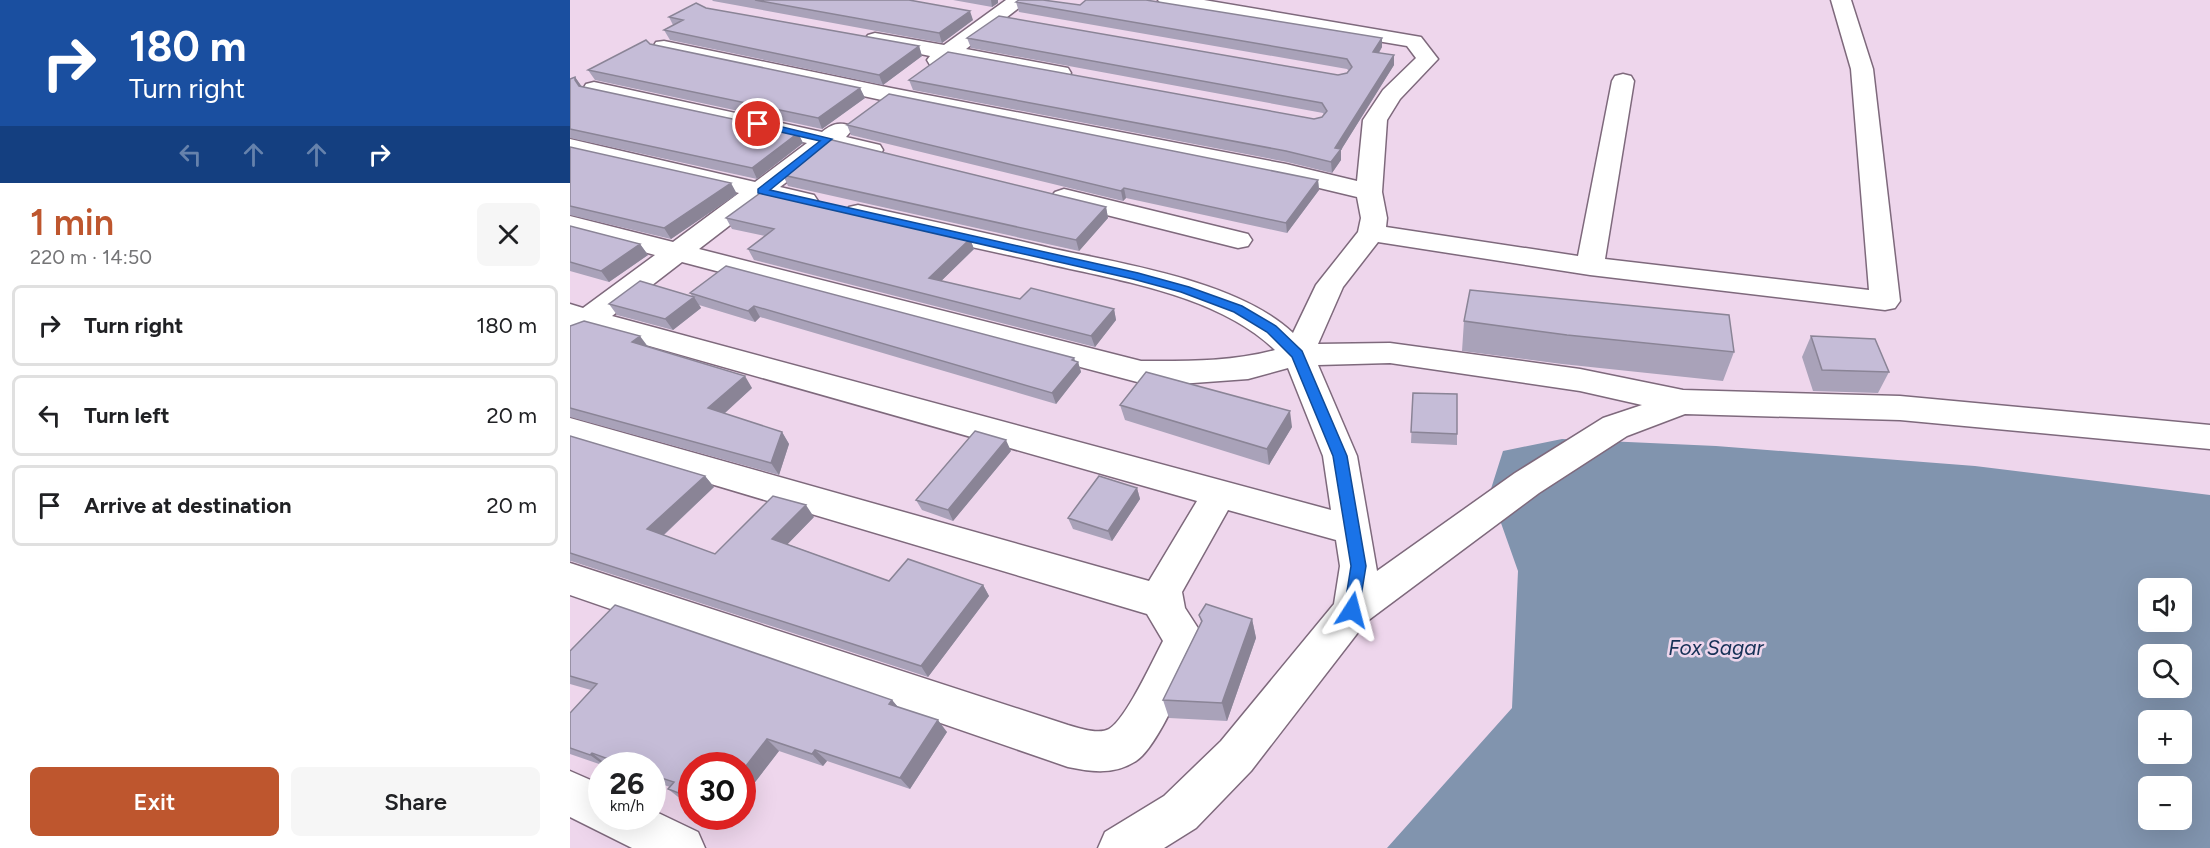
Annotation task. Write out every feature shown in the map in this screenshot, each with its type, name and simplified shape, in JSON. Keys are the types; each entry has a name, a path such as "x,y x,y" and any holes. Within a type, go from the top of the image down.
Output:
{"street":[{"path":"1168,0 1414,41 1427,59 1390,94 1376,120 1369,192 1374,218 1371,234 1330,285 1298,354"},
{"path":"1371,234 1590,266 1886,301 1862,69 1841,0"},
{"path":"576,322 762,191 827,139 891,95 1002,12"},
{"path":"857,36 1085,78"},
{"path":"664,47 891,95 1286,172 1369,192"},
{"path":"1590,266 1623,81"},
{"path":"594,89 896,156"},
{"path":"570,146 1134,275 1238,309 1271,329 1298,354 1340,456 1359,566 1352,610"},
{"path":"1044,193 1238,240"},
{"path":"570,224 1141,372 1193,372 1248,368 1298,354 1390,353 1580,380 1683,402 1900,408 2210,437"},
{"path":"576,322 1352,530"},
{"path":"1121,848 1180,812 1236,756 1352,610 1527,483 1615,426 1683,402"},
{"path":"570,430 1164,602"},
{"path":"570,579 1058,743 1100,752 1123,746 1142,719 1185,639 1167,615 1163,591 1220,493"},
{"path":"570,793 588,802"},
{"path":"645,830 682,848"}],"water":[{"name":"Fox Sagar","path":"1562,439 1716,446 1975,466 2210,495 2210,848 1387,848 1512,708 1518,571 1490,492 1503,451"}],"building":[{"path":"755,0 909,0 970,11 939,33"},
{"path":"1043,0 1080,5 1086,0 1146,0 1382,38 1373,52 1394,55 1335,148 1341,149 1331,162 1286,151 909,80 948,52 1314,119 1322,117 1327,111 1322,103 967,38 999,16 1338,75 1347,73 1352,67 1347,59 1016,2"},
{"path":"696,3 706,8 919,46 879,75 664,30 683,20 669,17"},
{"path":"646,40 650,44 860,88 818,118 588,70"},
{"path":"575,77 579,86 798,133 752,168 570,129 570,79"},
{"path":"889,94 1318,180 1286,223 1124,188 1121,191 847,125"},
{"path":"828,139 1106,207 1076,240 783,175"},
{"path":"570,147 731,183 664,228 570,206"},
{"path":"763,191 970,239 929,278 1020,299 1031,288 1114,309 1091,336 748,249 774,229 726,218"},
{"path":"570,226 640,244 601,271 570,262"},
{"path":"726,266 1074,358 1072,360 1078,362 1052,393 754,306 748,311 690,293"},
{"path":"640,281 694,297 665,319 609,304"},
{"path":"1470,290 1729,315 1734,352 1567,335 1464,321"},
{"path":"584,321 640,336 632,342 745,376 708,408 782,432 771,463 570,408 570,326"},
{"path":"1811,336 1875,339 1889,372 1822,370"},
{"path":"1146,372 1290,411 1267,449 1120,405"},
{"path":"1413,393 1457,394 1457,434 1411,432"},
{"path":"975,431 1006,440 948,510 916,500"},
{"path":"570,436 705,476 647,529 715,554 773,496 806,505 772,539 889,581 908,559 983,585 921,666 570,553"},
{"path":"1099,476 1137,488 1108,531 1068,518"},
{"path":"1206,604 1252,619 1222,703 1163,700 1202,621 1199,615"},
{"path":"615,605 892,700 889,704 938,720 900,778 815,750 812,754 767,739 756,753 678,752 678,793 668,789 674,782 666,779 666,752 588,752 588,754 570,748 570,713 597,684 570,676 570,651"}],"route":[{"path":"758,124 827,139 762,191 1134,275 1238,309 1271,329 1298,354 1340,456 1359,566 1352,610"}]}
